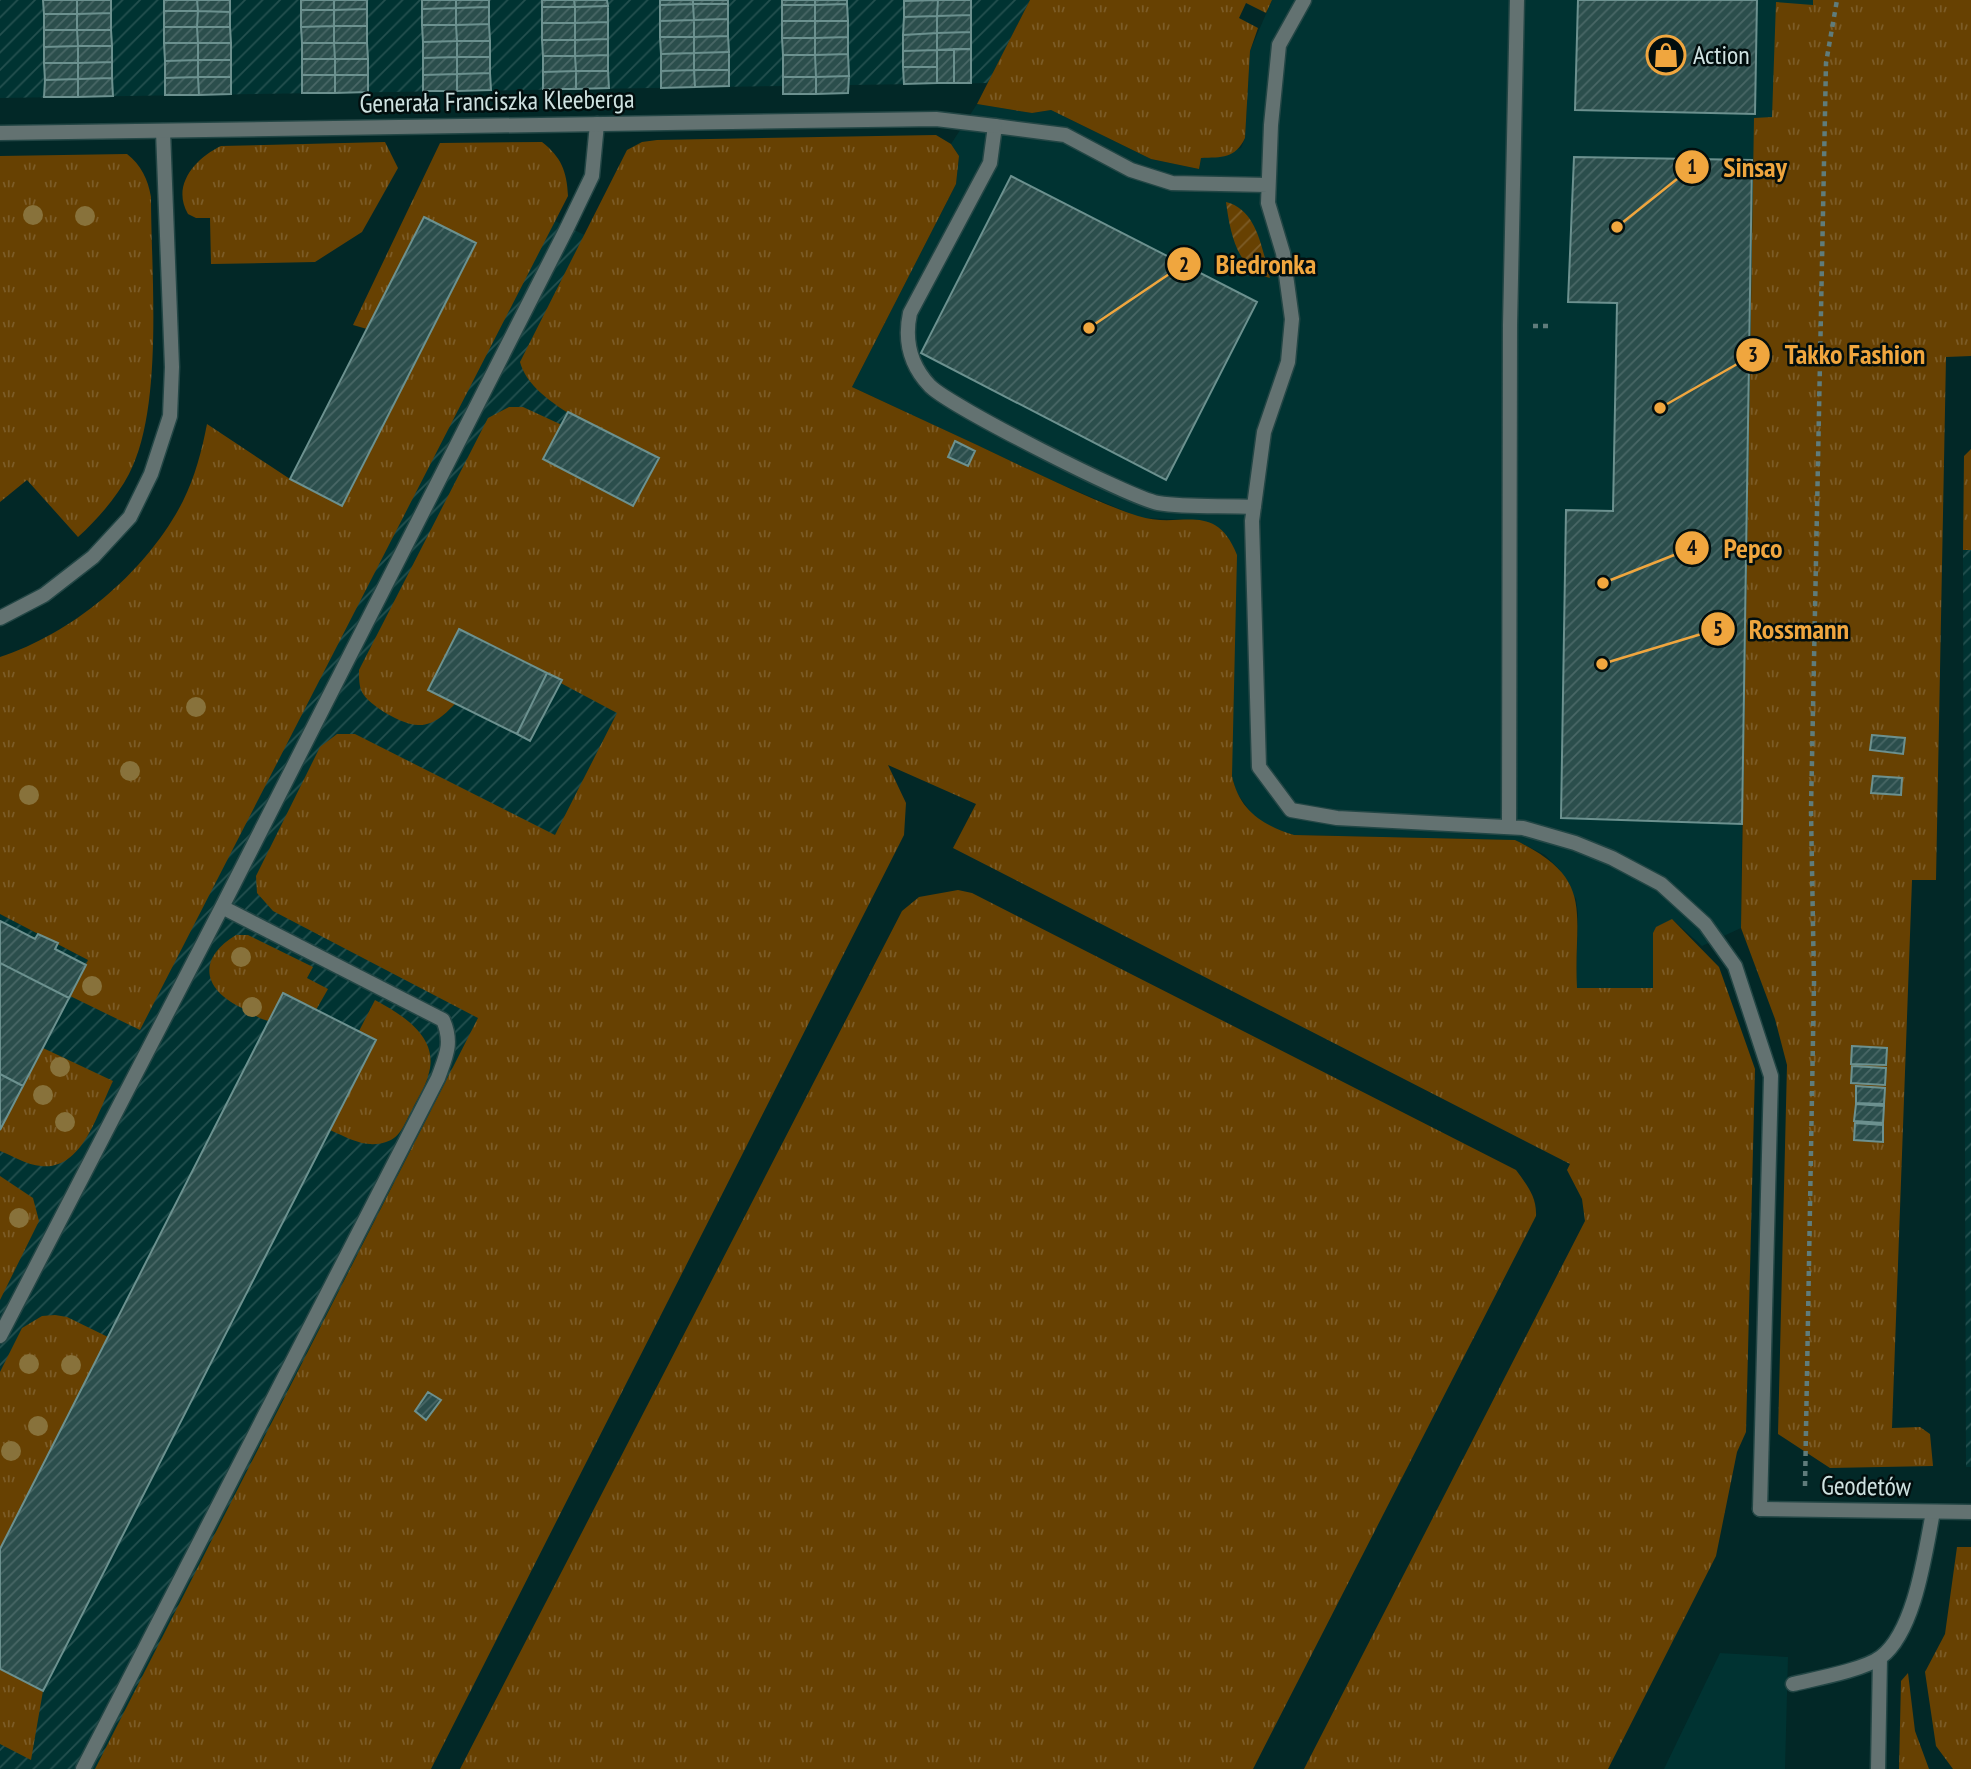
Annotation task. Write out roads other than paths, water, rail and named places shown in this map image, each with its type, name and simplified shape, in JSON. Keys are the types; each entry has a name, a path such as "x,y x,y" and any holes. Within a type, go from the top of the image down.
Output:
{"street":[{"path":"1304,0 1279,45 1268,185 1268,204 1283,253 1292,319 1288,362 1264,432 1254,507 1259,767 1290,810 1337,818 1509,827 1510,325 1517,0"},
{"name":"Generała Franciszka Kleeberga","path":"0,133 936,119 1065,135 1131,170 1172,183 1268,185"},
{"path":"0,1336 222,907 567,228 592,176 597,124"},
{"path":"995,126 990,163 910,313 906,333 912,363 942,397 1097,476 1156,502 1254,507"},
{"path":"0,618 44,595 93,557 130,517 151,474 170,416 172,367 163,131"},
{"name":"Geodetów","path":"1509,827 1524,828 1575,843 1612,858 1661,884 1705,924 1735,966 1771,1076 1760,1509 1971,1512"},
{"path":"83,1769 438,1078 450,1047 449,1034 443,1020 222,907"},
{"path":"1793,1684 1833,1675 1880,1658 1900,1634 1923,1566 1933,1512"},
{"path":"1878,1769 1880,1658"}],"place":[{"name":"Action","path":"1666,55"},
{"name":"Sinsay","path":"1617,227"},
{"name":"Biedronka","path":"1089,328"},
{"name":"Takko Fashion","path":"1660,408"},
{"name":"Pepco","path":"1603,583"},
{"name":"Rossmann","path":"1602,664"}]}
